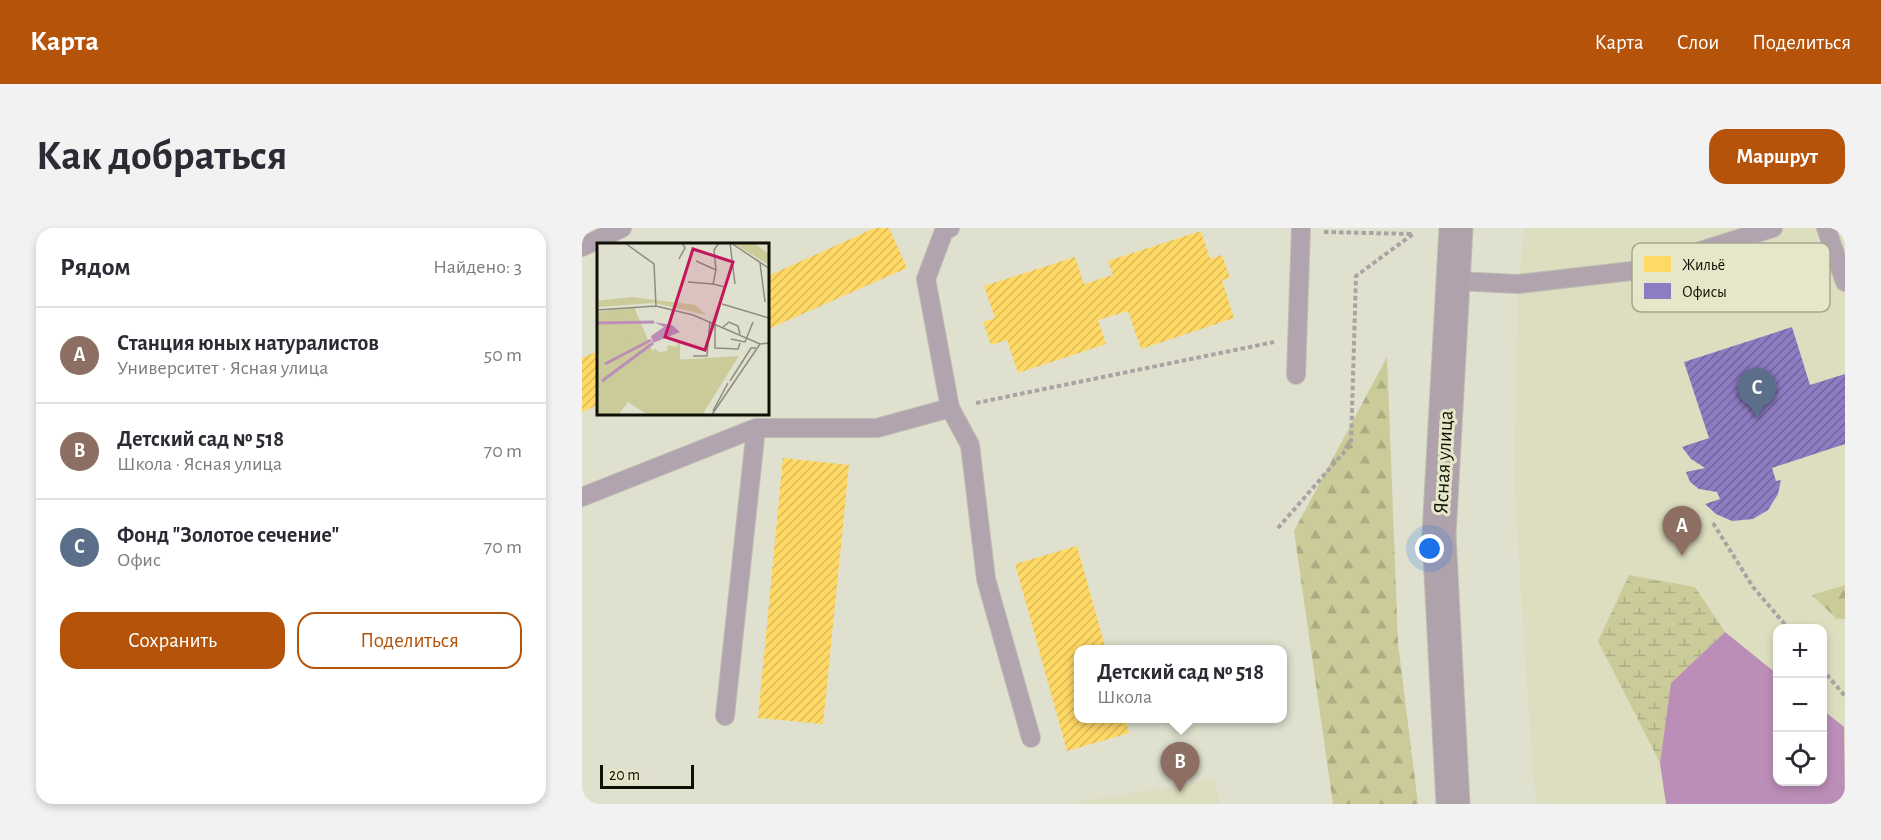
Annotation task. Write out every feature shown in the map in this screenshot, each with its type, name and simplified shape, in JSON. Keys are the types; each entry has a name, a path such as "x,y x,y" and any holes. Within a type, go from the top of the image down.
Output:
{"street":[{"name":"Ясная улица","path":"1453,804 1439,535 1455,281 1456,228"}],"lane":[{"path":"582,247 622,228"},
{"path":"950,228 944,231 926,279 950,408 970,445 986,579 1031,738"},
{"path":"1726,243 1773,228"},
{"path":"1826,228 1845,282"},
{"path":"1296,375 1301,230"},
{"path":"1455,281 1518,284 1632,271"},
{"path":"582,497 756,428 877,428 950,408"},
{"path":"725,716 756,428"}],"path":[{"path":"1278,528 1351,444 1356,276 1413,234 1301,230"},
{"path":"950,408 1281,340"},
{"path":"1713,523 1754,587 1785,624"},
{"path":"1827,675 1845,696"}],"shaded area":[{"path":"1525,228 1845,228 1845,804 1538,804 1533,777 1514,483 1518,284"},
{"path":"1725,632 1773,671 1773,786 1827,786 1827,713 1844,727 1845,804 1666,804 1660,763 1671,683"},
{"path":"1215,779 1220,804 1068,804"}],"green space":[{"path":"1387,357 1398,643 1418,804 1333,804 1294,531"},
{"path":"1629,575 1695,587 1725,632 1671,683 1660,763 1598,641"},
{"path":"1845,585 1845,619 1837,619 1812,595"}],"building: Жильё":[{"path":"875,228 889,228 907,268 770,328 770,275"},
{"path":"1201,231 1210,259 1222,255 1230,278 1222,280 1234,318 1141,349 1128,311 1098,320 1106,344 1018,373 1007,340 991,345 983,322 995,318 984,286 1075,257 1084,284 1113,275 1108,261"},
{"path":"597,351 597,405 582,412 582,358"},
{"path":"783,458 849,465 823,724 758,718"},
{"path":"1077,546 1105,645 1074,645 1074,723 1126,723 1129,733 1067,751 1015,564"}],"building: Офисы":[{"path":"1792,327 1810,385 1845,374 1845,444 1772,468 1776,481 1781,480 1778,494 1768,510 1753,519 1732,521 1716,514 1705,504 1720,499 1717,492 1699,489 1690,482 1686,472 1705,468 1691,459 1682,447 1709,438 1684,362"}],"place":[{"name":"Фонд \"Золотое сечение\"","path":"1757,418"},
{"name":"Станция юных натуралистов","path":"1682,556"},
{"name":"Детский сад № 518","path":"1180,792"}]}
